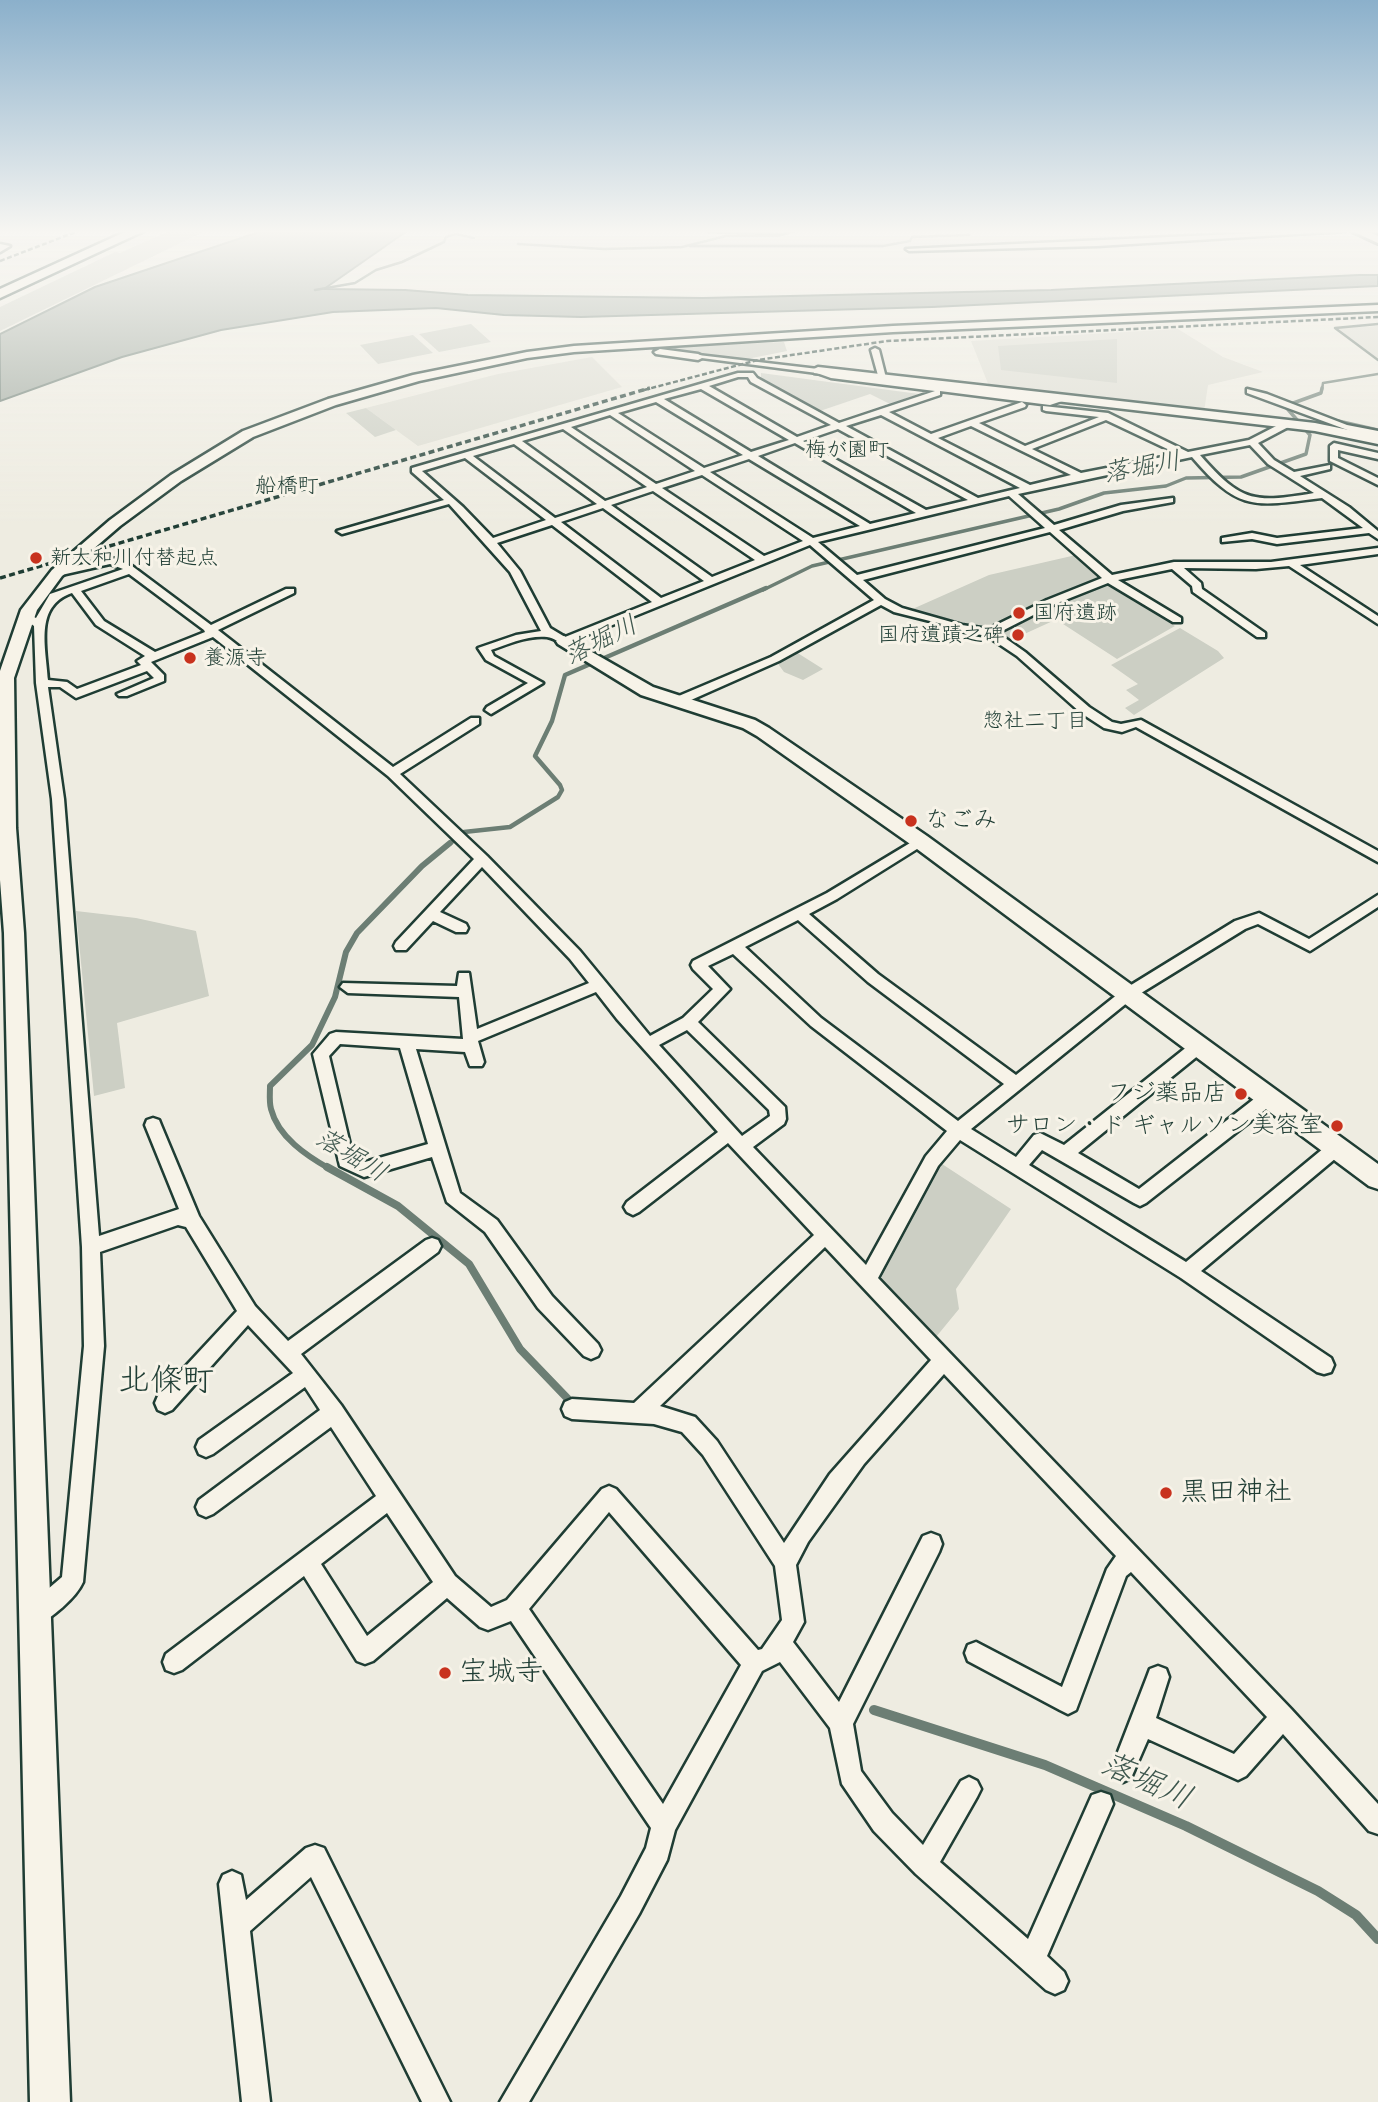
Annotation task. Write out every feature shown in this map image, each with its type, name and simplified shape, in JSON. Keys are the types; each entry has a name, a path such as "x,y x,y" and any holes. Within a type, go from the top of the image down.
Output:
{"street":[{"path":"50,2102 14,933 6,828 6,678 32,621 57,573 115,523 166,485 247,434 332,402 428,376 527,355 598,346 664,347 892,329"},
{"path":"664,347 698,357 1116,407 1378,434"},
{"path":"875,350 881,379"},
{"path":"818,371 831,376 1105,415 1106,418 1191,454 1216,479 1249,501 1260,503 1324,495"},
{"path":"978,502 754,380 750,375 738,375 415,470 451,501 515,571 545,630 647,691 749,724 763,732 920,841 1378,1178"},
{"path":"702,386 925,514"},
{"path":"491,542 938,391 1050,402 1061,400"},
{"path":"1250,391 1378,440"},
{"path":"658,399 868,527"},
{"path":"931,437 1022,405"},
{"path":"882,412 1030,489"},
{"path":"612,413 811,541 881,601 898,610 959,628 990,633 1021,653 1085,710 1108,724 1122,728 1137,723 1378,857"},
{"path":"1025,449 1106,418"},
{"path":"972,423 1080,476"},
{"path":"491,710 537,683 490,658 484,648 520,638 558,637 659,602 811,541 1080,476 1252,442 1289,424"},
{"path":"565,427 761,559"},
{"path":"517,442 711,580"},
{"path":"1252,442 1275,464 1373,527"},
{"path":"1378,456 1334,446 1333,459 1378,482"},
{"path":"468,456 659,602"},
{"path":"1293,475 1327,467"},
{"path":"1012,494 1111,580 1177,620"},
{"path":"853,579 1051,529 1121,508 1170,500"},
{"path":"342,531 451,501"},
{"path":"1226,540 1252,536 1277,541 1373,527"},
{"path":"990,633 1050,601 1093,583 1174,565 1292,564 1378,551"},
{"path":"57,573 110,561 120,562 392,773 482,859 575,955 648,1044 735,1139 1283,1717 1378,1822"},
{"path":"1292,564 1378,621"},
{"path":"1174,565 1198,585 1197,590 1261,635"},
{"path":"35,1615 72,1582 93,1346 91,1247 58,799 32,621 48,601 131,570"},
{"path":"74,590 100,623 152,662 160,677 158,681 123,694"},
{"path":"42,683 63,684 76,694 152,662 290,591"},
{"path":"678,701 775,659 881,601"},
{"path":"392,773 475,721"},
{"path":"648,1044 688,1022 722,989 698,965 800,914 920,841"},
{"path":"401,946 482,859"},
{"path":"867,1280 932,1161 958,1130 1128,994 1240,925 1259,918 1310,946 1378,900"},
{"path":"431,914 461,928"},
{"path":"800,914 873,978 1016,1084"},
{"path":"734,947 816,1022 958,1130 1187,1272 1324,1365"},
{"path":"348,987 464,985 472,1049"},
{"path":"438,1148 364,1170 346,1161 321,1054 336,1038 472,1049 599,985"},
{"path":"633,1207 735,1139 778,1119 777,1107 688,1022"},
{"path":"406,1043 453,1197 491,1226 545,1302 591,1350"},
{"path":"1065,1154 1199,1046"},
{"path":"1017,1168 1040,1140 1140,1198 1269,1097"},
{"path":"153,1125 192,1220 248,1312 307,1374 447,1584 488,1619 514,1608 609,1496 754,1663"},
{"path":"1187,1272 1336,1147"},
{"path":"91,1247 178,1217 192,1220"},
{"path":"638,1413 825,1236"},
{"path":"287,1353 432,1245"},
{"path":"165,1402 248,1312"},
{"path":"785,1563 801,1533 845,1469 943,1361"},
{"path":"206,1447 307,1374"},
{"path":"514,2102 631,1905 658,1851 664,1826 754,1663 770,1657 793,1622 785,1563 710,1448 688,1424 654,1414 572,1409"},
{"path":"206,1507 334,1412"},
{"path":"174,1662 390,1498"},
{"path":"841,1723 931,1544"},
{"path":"976,1653 1068,1702 1118,1569 1131,1558"},
{"path":"307,1561 365,1653 447,1584"},
{"path":"514,1608 664,1826"},
{"path":"780,1644 841,1723 850,1776 883,1822 925,1865 1055,1981"},
{"path":"1123,1770 1158,1676"},
{"path":"1142,1724 1238,1768 1283,1717"},
{"path":"925,1865 969,1789"},
{"path":"1032,1959 1101,1804"},
{"path":"236,1926 315,1857 436,2102"},
{"path":"232,1884 256,2102"}],"shaded area":[{"path":"10,329 227,329 122,357 0,401 0,334"},
{"path":"445,329 477,329 491,342 439,352 419,334"},
{"path":"1178,329 1223,357 1263,372 1208,385 1204,412 989,386 971,341"},
{"path":"1338,329 1378,329 1378,359"},
{"path":"413,335 433,353 378,364 360,345"},
{"path":"1117,339 1117,383 1001,370 998,346"},
{"path":"784,342 787,351 737,361 674,350 673,347"},
{"path":"592,357 622,387 418,446 366,408 498,374"},
{"path":"761,373 919,394 890,404 870,394 817,412 761,381"},
{"path":"366,408 396,430 375,437 346,413"},
{"path":"1076,555 1105,578 1055,596 990,629 970,628 908,611 989,575"},
{"path":"1111,585 1175,626 1117,659 1043,611 1094,587"},
{"path":"1038,610 1055,620 1009,641 995,633"},
{"path":"1180,628 1218,651 1224,658 1134,715 1125,708 1139,700 1126,690 1138,684 1111,665"},
{"path":"796,652 823,669 803,680 784,672 776,661"},
{"path":"76,911 136,918 196,931 209,996 117,1023 125,1088 94,1096"},
{"path":"942,1164 1011,1209 956,1289 959,1309 936,1337 880,1280"}],"waterway":[{"name":"落堀川","path":"1336,329 1378,360"},
{"name":"落堀川","path":"1322,390 1323,383 1378,374"},
{"name":"落堀川","path":"763,590 812,566 1059,509 1104,493 1166,486 1186,478 1241,477 1306,454 1310,435 1285,406 1321,393 1322,388"},
{"path":"1325,418 1378,430"},
{"name":"落堀川","path":"448,845 464,832 510,827 558,797 562,790 560,785 535,756 552,721 565,675 766,588"},
{"name":"落堀川","path":"330,1169 303,1152 280,1128 271,1109 270,1086 312,1045 335,997 346,952 357,933 422,866 450,843"},
{"name":"落堀川","path":"327,1167 398,1206 469,1264 520,1349 568,1399"},
{"name":"落堀川","path":"874,1710 1045,1765 1186,1826 1318,1891 1356,1915 1378,1939"}],"railway":[{"path":"644,390 758,360 887,341 1131,329"},
{"path":"0,578 650,388"}],"place":[{"name":"新大和川付替起点","path":"36,558"},
{"name":"国府遺跡","path":"1019,613"},
{"name":"国府遺蹟之碑","path":"1018,635"},
{"name":"養源寺","path":"190,658"},
{"name":"なごみ","path":"911,821"},
{"name":"フジ薬品店","path":"1241,1094"},
{"name":"サロン・ド ギャルソン美容室","path":"1337,1126"},
{"name":"黒田神社","path":"1166,1493"},
{"name":"宝城寺","path":"445,1673"}],"district":[{"name":"梅が園町","path":"847,450"},
{"name":"船橋町","path":"287,486"},
{"name":"惣社二丁目","path":"1035,721"},
{"name":"北條町","path":"166,1381"}]}
